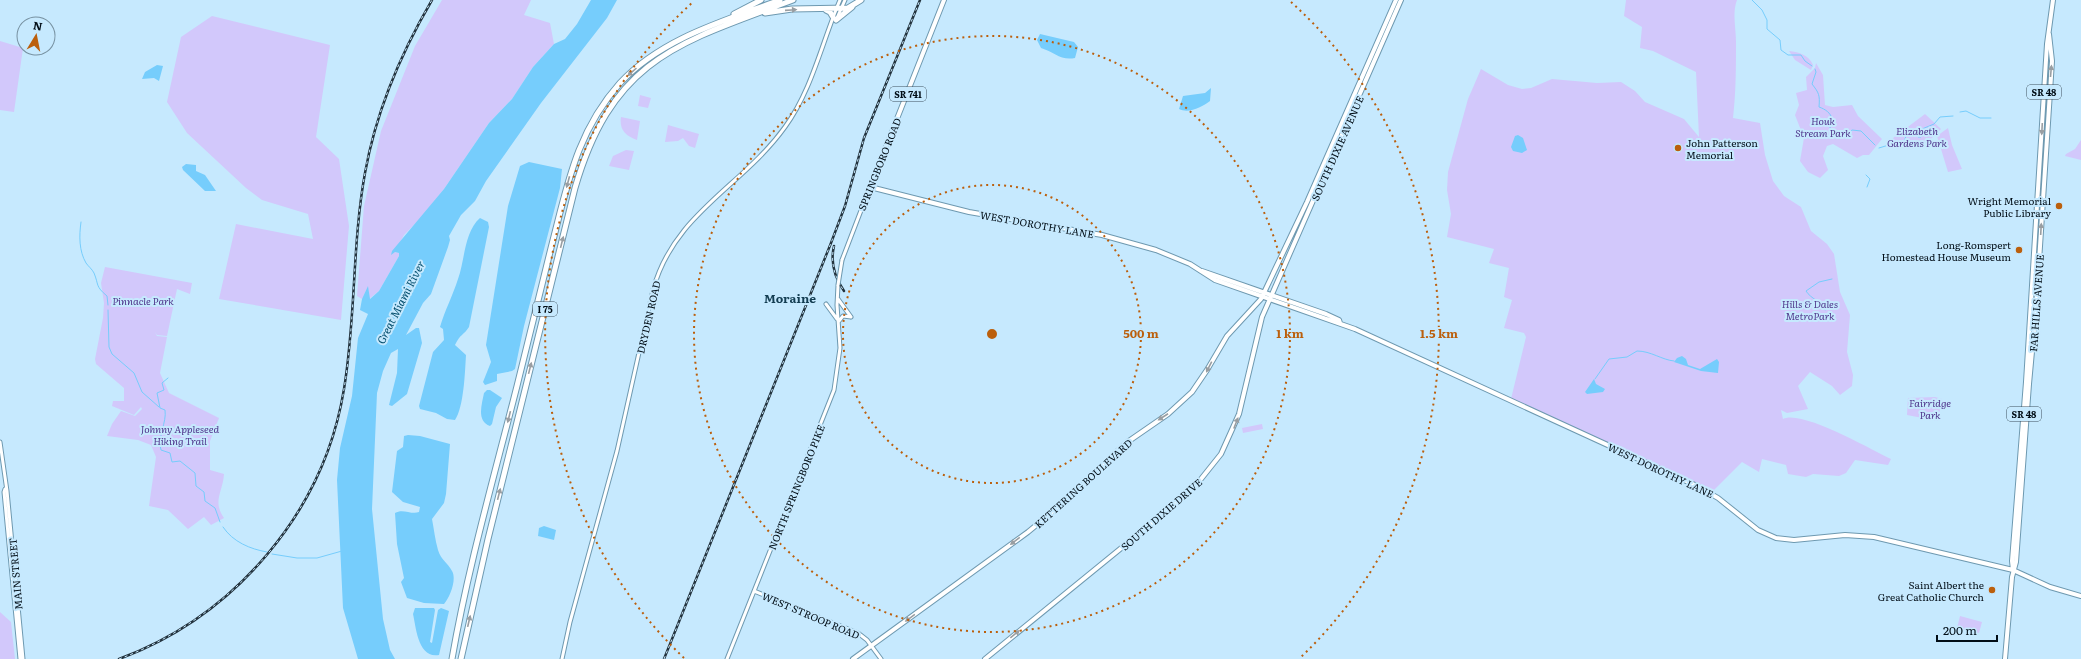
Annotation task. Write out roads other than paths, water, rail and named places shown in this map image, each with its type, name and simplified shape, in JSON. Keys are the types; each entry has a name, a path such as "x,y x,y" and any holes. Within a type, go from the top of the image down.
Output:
{"highway":[{"path":"698,31 714,21 748,8 761,0"},
{"name":"I 75","path":"452,659 475,553 567,184 578,150 598,112 627,76 663,49 698,31 780,0"},
{"name":"I 75","path":"461,659 497,502 575,188 590,143 615,100 649,65 688,41 793,0"},
{"path":"739,20 774,11 851,7 861,0"},
{"path":"821,9 830,11 834,21 861,0"}],"main road":[{"name":"DRYDEN ROAD","path":"839,8 840,0"},
{"name":"DRYDEN ROAD","path":"562,659 571,617 617,451 653,290 662,266 673,245 690,222 761,155 785,128 802,98 839,8 844,0"},
{"name":"SPRINGBORO ROAD","path":"837,309 838,285 842,260 944,0"},
{"name":"SOUTH DIXIE AVENUE","path":"1263,294 1298,222 1396,0"},
{"name":"FAR HILLS AVENUE","path":"2006,659 2026,386 2049,34 2053,0"},
{"name":"SOUTH DIXIE AVENUE","path":"1270,297 1326,173 1400,1"},
{"name":"FAR HILLS AVENUE","path":"2013,570 2016,562 2036,308 2052,60 2049,34"},
{"name":"WEST DOROTHY LANE","path":"870,187 984,215 1118,238 1164,253 1201,271 1256,292 1326,314 1339,320 1340,323"},
{"path":"1298,222 1306,216 1304,215 1307,202"},
{"path":"1292,232 1291,245 1293,247"},
{"path":"1283,268 1289,251 1286,246"},
{"path":"1257,305 1256,292 1262,290 1268,284"},
{"name":"KETTERING BOULEVARD","path":"853,659 1028,532 1068,499 1126,443 1175,409 1201,380 1227,336 1257,305 1263,294"},
{"path":"826,304 838,322 843,316 851,317 837,297"},
{"name":"WEST DOROTHY LANE","path":"1270,297 1275,301 1340,323 1704,489 1718,498 1758,530 1771,537 1794,540 1845,535 1871,536 2013,570 2050,587 2081,596"},
{"name":"SOUTH DIXIE DRIVE","path":"985,659 1127,545 1205,476 1221,454 1238,420 1262,317 1270,297"},
{"path":"1265,309 1275,301"},
{"name":"NORTH SPRINGBORO PIKE","path":"727,659 834,390 839,358 837,309"},
{"path":"1251,311 1257,309 1262,317"},
{"name":"MAIN STREET","path":"0,442 20,659"},
{"name":"MAIN STREET","path":"5,489 7,491 23,659"},
{"path":"2016,562 2019,569 2024,574"},
{"name":"WEST STROOP ROAD","path":"754,591 858,633 881,659"}],"water":[{"name":"Great Miami River","path":"591,0 617,0 607,18 541,103 486,181 475,201 461,215 449,236 450,240 448,247 431,294 423,303 406,335 416,328 419,328 422,343 407,394 392,406 389,405 397,373 398,349 391,353 383,371 377,393 372,509 383,619 390,650 395,659 358,659 343,608 337,480 340,448 352,396 358,338 368,314 360,310 362,299 368,286 370,299 379,291 399,256 399,253 395,252 391,255 392,251 444,189 489,123 512,99 533,67 554,44 565,39 577,24"},
{"path":"1040,34 1074,42 1078,47 1075,58 1070,59 1062,57 1041,48 1037,40"},
{"path":"157,65 163,66 159,81 154,78 142,79 145,72"},
{"path":"1211,88 1210,101 1207,103 1187,111 1179,109 1183,96 1205,93"},
{"path":"1518,135 1523,138 1527,150 1522,153 1513,151 1511,147 1515,136"},
{"path":"529,162 562,169 560,188 524,326 515,369 497,374 497,381 485,385 483,382 491,362 486,345 508,206 520,166"},
{"path":"186,164 196,165 196,171 205,175 216,191 205,191 183,170 182,167"},
{"path":"480,218 488,222 489,227 469,327 455,345 466,355 462,398 455,420 447,419 436,413 420,409 419,406 433,352 444,340 443,329 440,327 458,279 468,238 475,224"},
{"path":"1682,356 1686,359 1688,365 1700,369 1717,359 1719,362 1718,373 1701,371 1674,362 1677,358"},
{"path":"1594,379 1596,384 1605,389 1603,392 1587,394 1585,392"},
{"path":"487,390 490,390 502,398 496,407 492,424 490,426 486,424 481,416 484,393"},
{"path":"404,436 420,436 450,444 444,503 432,519 439,553 450,568 454,579 452,588 444,604 424,603 407,598 401,582 404,578 397,544 395,513 401,511 416,513 419,512 420,507 403,502 392,492 397,451 403,447"},
{"path":"544,526 556,530 554,540 538,536 539,528"},
{"path":"415,608 434,608 435,610 430,642 432,643 438,610 441,608 449,611 439,655 432,655 426,652 422,647 417,634 413,614"}],"waterway":[{"path":"1752,0 1762,10 1767,20 1767,29 1780,40 1781,50 1788,55 1801,55 1805,61 1812,66"},
{"path":"1815,69 1816,72 1812,84 1818,94 1819,107 1827,112 1832,119 1828,124 1831,129 1844,134 1852,130 1861,131 1875,145"},
{"path":"1960,112 1966,111 1980,118 1991,118"},
{"path":"1898,142 1904,141 1907,134 1912,136 1915,131 1918,137 1921,137 1922,129 1934,124 1940,117 1953,116"},
{"path":"1879,148 1892,144"},
{"path":"1866,175 1870,179 1867,187"},
{"path":"81,222 80,238 82,254 86,263 94,273 99,287 107,296 108,305"},
{"path":"1825,310 1821,304 1806,291 1819,282 1832,279"},
{"path":"108,310 109,347 112,354 134,373 142,392 159,407"},
{"path":"1595,379 1609,359 1627,357 1637,351 1647,352 1674,361"},
{"path":"168,378 162,383 164,390 157,393 160,408 165,410 165,420 160,440 161,450 170,453 172,462 180,461 195,473 196,486 204,492 205,501 215,508 220,522"},
{"path":"223,527 232,537 242,544 267,552"},
{"path":"272,554 297,558 317,558 342,551"}],"railway":[{"path":"119,659 161,640 200,616 236,587 268,554 295,517 317,477 333,434 344,389 351,335 358,227 365,173 370,150 391,83 410,41 432,0"},
{"path":"664,659 831,243 845,206 864,138 920,0"},
{"path":"834,246 834,270 844,291"}],"place":[{"name":"John Patterson Memorial","path":"1678,148"},
{"name":"Wright Memorial Public Library","path":"2059,206"},
{"name":"Long-Romspert Homestead House Museum","path":"2019,250"},
{"name":"Saint Albert the Great Catholic Church","path":"1992,590"}],"district":[{"name":"Moraine","path":"790,298"}],"park label":[{"name":"Houk Stream Park","path":"1823,126"},
{"name":"Elizabeth Gardens Park","path":"1917,136"},
{"name":"Pinnacle Park","path":"143,300"},
{"name":"Hills & Dales MetroPark","path":"1810,308"},
{"name":"Fairridge Park","path":"1930,408"},
{"name":"Johnny Appleseed Hiking Trail","path":"180,434"}]}
